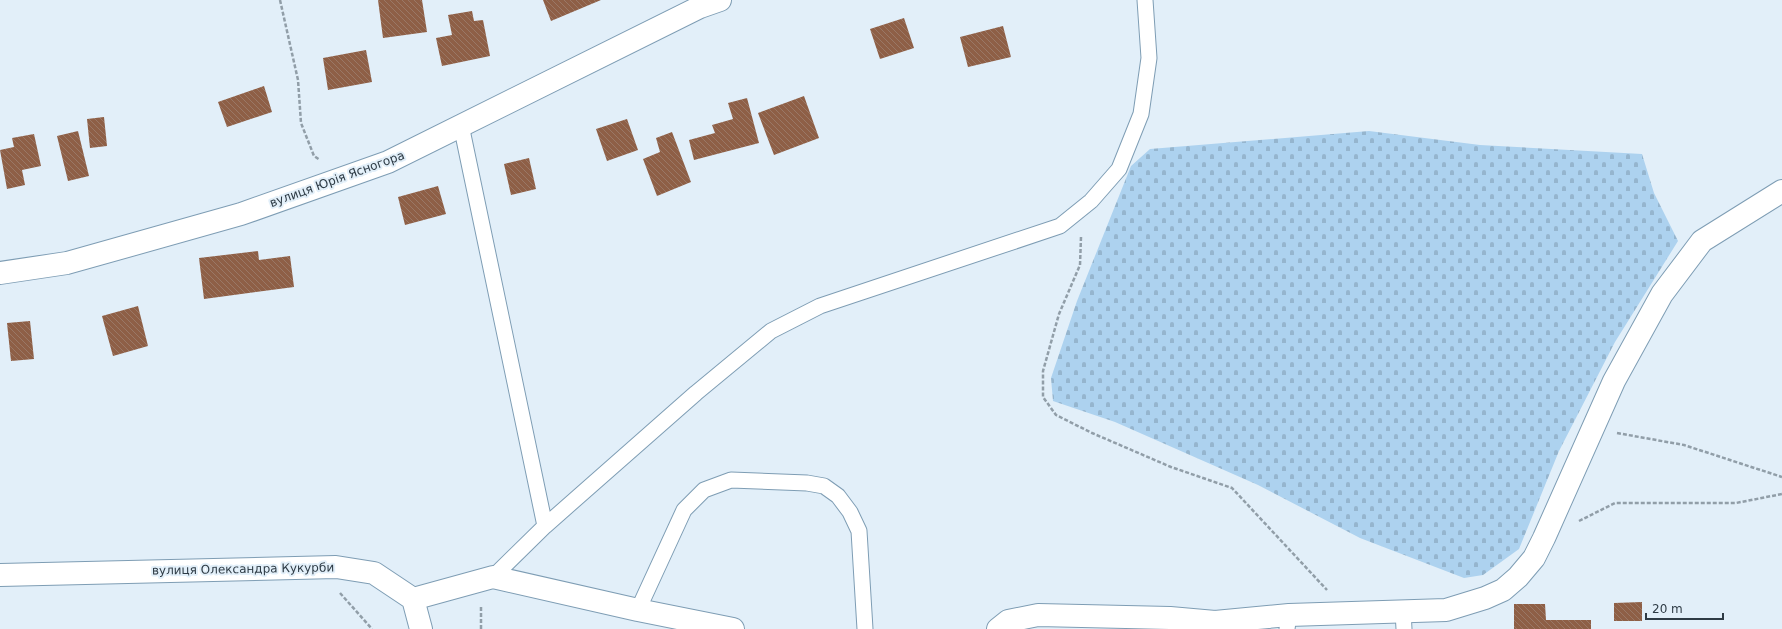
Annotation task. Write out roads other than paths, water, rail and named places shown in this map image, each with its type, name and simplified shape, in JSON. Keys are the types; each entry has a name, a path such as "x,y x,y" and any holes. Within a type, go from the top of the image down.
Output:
{"street":[{"name":"вулиця Юрія Ясногора","path":"0,273 67,263 241,214 388,162 693,11 720,0"},
{"path":"998,629 1008,621 1038,615 1170,618 1215,622 1288,622 1349,613 1403,620 1446,610 1485,598 1503,590 1518,577 1534,558 1614,382 1662,294 1702,241 1782,191"},
{"name":"вулиця Олександра Кукурби","path":"0,575 336,567 374,573 413,599"},
{"path":"421,629 413,599 493,576 638,610 733,629"}],"lane":[{"path":"493,576 545,526 696,393 771,331 820,306 1060,226 1091,201 1119,169 1141,114 1148,58 1145,0"},
{"path":"461,125 545,526"},
{"path":"638,610 684,510 704,490 731,480 807,483 824,486 838,496 850,512 859,531 865,629"}]}
